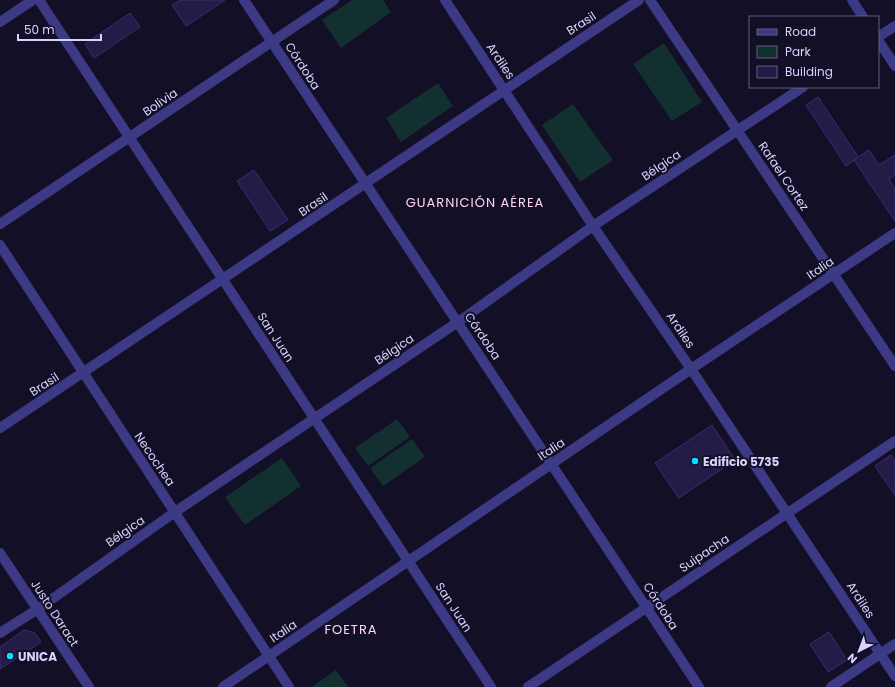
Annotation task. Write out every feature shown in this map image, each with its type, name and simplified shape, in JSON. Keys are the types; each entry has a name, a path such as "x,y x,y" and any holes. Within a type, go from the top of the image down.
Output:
{"street":[{"path":"0,22 33,0"},
{"name":"San Juan","path":"39,0 491,687"},
{"name":"Córdoba","path":"244,0 365,185 458,322 699,687"},
{"name":"Bolivia","path":"0,224 334,0"},
{"name":"Ardiles","path":"445,0 594,226 788,513 895,676"},
{"name":"Brasil","path":"0,428 83,374 365,185 504,89 639,0"},
{"name":"Rafael Cortez","path":"650,0 895,366"},
{"path":"852,0 862,16"},
{"path":"879,38 895,26"},
{"path":"879,41 895,66"},
{"name":"Bélgica","path":"0,633 38,609 175,512 458,322 594,226 801,88"},
{"name":"Italia","path":"223,687 691,369 895,233"},
{"name":"Necochea","path":"0,245 289,687"},
{"name":"Suipacha","path":"528,687 895,441"},
{"name":"Justo Daract","path":"0,553 89,687"},
{"path":"831,687 895,644"}],"green space":[{"path":"352,0 383,0 391,12 341,48 322,20"},
{"path":"664,43 702,102 672,121 633,64"},
{"path":"438,83 453,106 401,142 386,118"},
{"path":"573,104 613,160 580,182 542,125"},
{"path":"397,419 410,437 368,466 355,448"},
{"path":"412,439 425,457 383,486 370,468"},
{"path":"282,458 301,486 245,525 225,497"},
{"path":"336,670 348,687 312,687"}],"building":[{"path":"180,0 225,0 186,26 172,5"},
{"path":"130,13 140,27 94,58 85,44"},
{"path":"818,97 858,157 869,150 879,165 895,155 895,175 889,179 895,189 895,221 854,160 846,166 806,105"},
{"path":"254,170 288,220 270,231 237,181"},
{"name":"Edificio 5735","path":"712,425 735,460 679,498 655,463"},
{"path":"891,455 895,461 895,495 875,466"},
{"name":"UNICA","path":"24,630 35,633 41,642 0,669 0,647"},
{"path":"829,632 847,660 828,672 810,644"}],"place":[{"name":"Edificio 5735","path":"695,461"},
{"name":"UNICA","path":"10,656"}],"district":[{"name":"GUARNICIÓN AÉREA","path":"475,202"},
{"name":"FOETRA","path":"351,629"}]}
